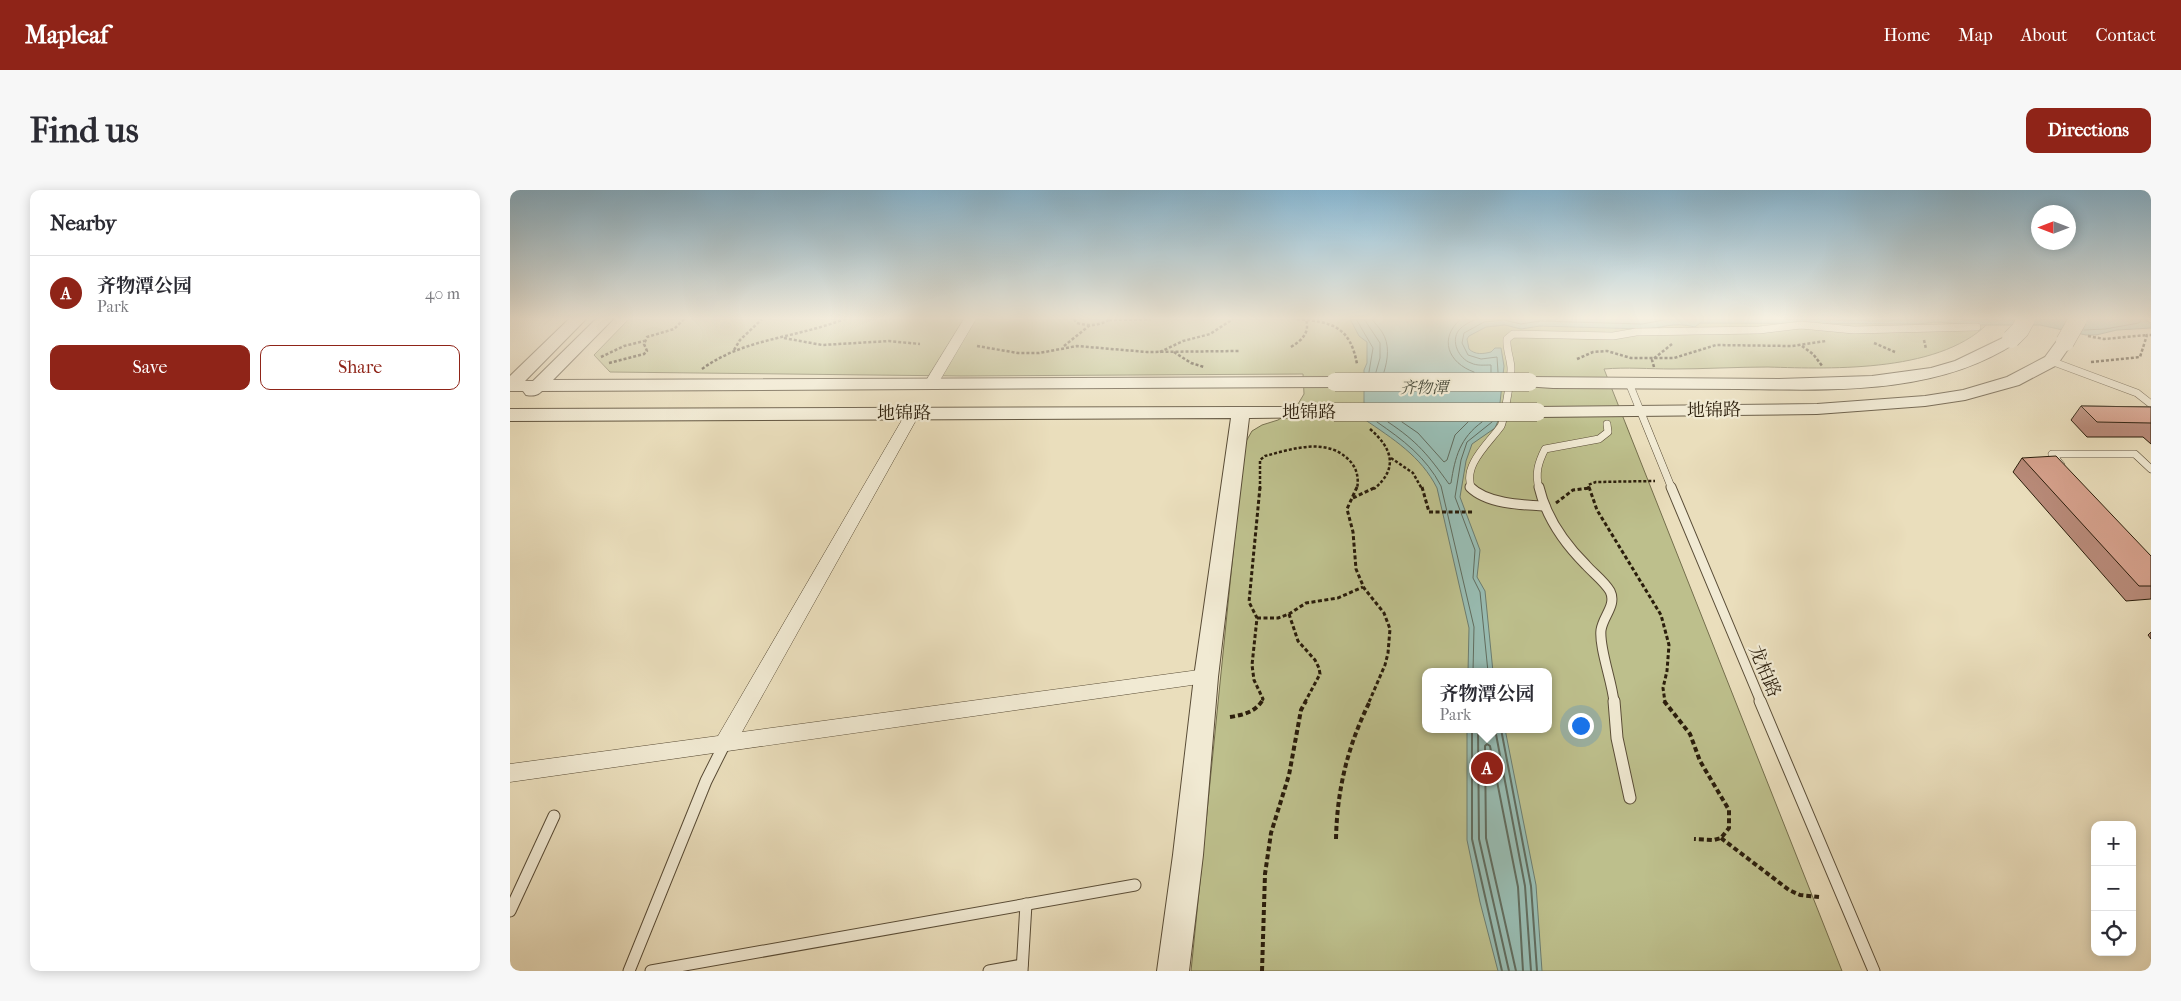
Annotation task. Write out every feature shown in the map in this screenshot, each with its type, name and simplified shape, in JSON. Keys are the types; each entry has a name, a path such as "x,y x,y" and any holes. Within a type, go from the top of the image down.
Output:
{"street":[{"path":"510,386 541,355"},
{"path":"510,414 568,355"},
{"path":"931,384 948,355"},
{"name":"地锦路","path":"510,386 1335,382 1800,384 1865,382 1924,373 1961,365 1982,355"},
{"name":"地锦路","path":"510,414 1640,412 1854,407 1926,401 1965,395 2013,381 2057,363 2060,355"},
{"path":"1172,971 1188,855 1206,677 1241,412"},
{"path":"725,743 913,413"},
{"path":"510,772 1206,677"}],"lane":[{"path":"1508,355 1511,369 1502,424 1477,455 1470,475 1470,487 1472,491 1505,502 1524,506 1545,506"},
{"path":"2057,363 2137,394 2151,404"},
{"name":"龙柏路","path":"1629,383 1874,971"},
{"path":"1607,424 1608,432 1600,439 1545,449 1542,453 1536,479 1545,506 1563,536 1611,592 1613,602 1602,622 1601,634 1612,684 1617,738 1630,798"},
{"path":"2065,469 2052,454 2136,454 2151,469"},
{"path":"630,971 706,781 725,743"},
{"path":"510,911 554,816"},
{"path":"650,971 1135,885"},
{"path":"989,971 1022,968 1026,904"}],"path":[{"path":"609,363 638,355"},
{"path":"702,368 725,355"},
{"path":"1179,355 1191,363 1208,368"},
{"path":"1577,359 1585,355"},
{"path":"1622,355 1631,358 1654,358 1687,355"},
{"path":"1654,367 1652,360 1657,355"},
{"path":"1814,355 1823,367"},
{"path":"2057,363 2140,357 2140,355"},
{"path":"1230,717 1246,714 1261,703 1263,699 1254,680 1252,665 1257,618 1249,602 1260,500 1260,460 1265,456 1313,446 1329,448 1346,457 1357,468 1357,488 1347,509 1352,530 1357,574 1363,587 1387,616 1390,638 1381,676 1353,737 1345,762 1338,802 1336,839"},
{"path":"1391,458 1403,463 1414,473 1422,485 1429,512 1473,512"},
{"path":"1656,481 1591,482 1588,485 1598,510 1661,615 1668,645 1667,671 1662,688 1664,700 1690,734 1700,761 1727,803 1730,814 1729,828 1721,838 1714,840 1694,839"},
{"path":"1353,498 1365,495 1375,488"},
{"path":"1545,506 1554,504 1573,490 1589,488"},
{"path":"1257,618 1278,618 1289,614 1306,603 1338,598 1363,587"},
{"path":"1262,971 1265,874 1271,833 1289,775 1301,710 1320,674 1315,659 1298,641 1293,620 1289,614"},
{"path":"1721,838 1789,890 1800,895 1819,896"}],"green space":[{"path":"594,355 1927,355 1887,364 1855,367 1604,369 1842,971 1191,971 1244,445 1252,431 1262,425 1278,420 1295,409 1304,394 1303,374 961,376 610,372"}],"water":[{"name":"齐物潭","path":"1367,355 1502,355 1504,366 1498,421 1495,428 1472,444 1466,461 1460,497 1480,550 1477,577 1485,591 1493,668 1468,668 1469,628 1437,488 1415,457 1364,419 1364,370 1367,363"},
{"path":"1467,733 1506,733 1536,885 1542,971 1498,971 1480,902 1467,840"}],"building":[{"path":"2081,406 2151,407 2151,423 2097,422"},
{"path":"2056,456 2151,556 2151,586 2139,586 2022,458"}],"place":[{"name":"齐物潭公园","path":"1487,768"}]}
